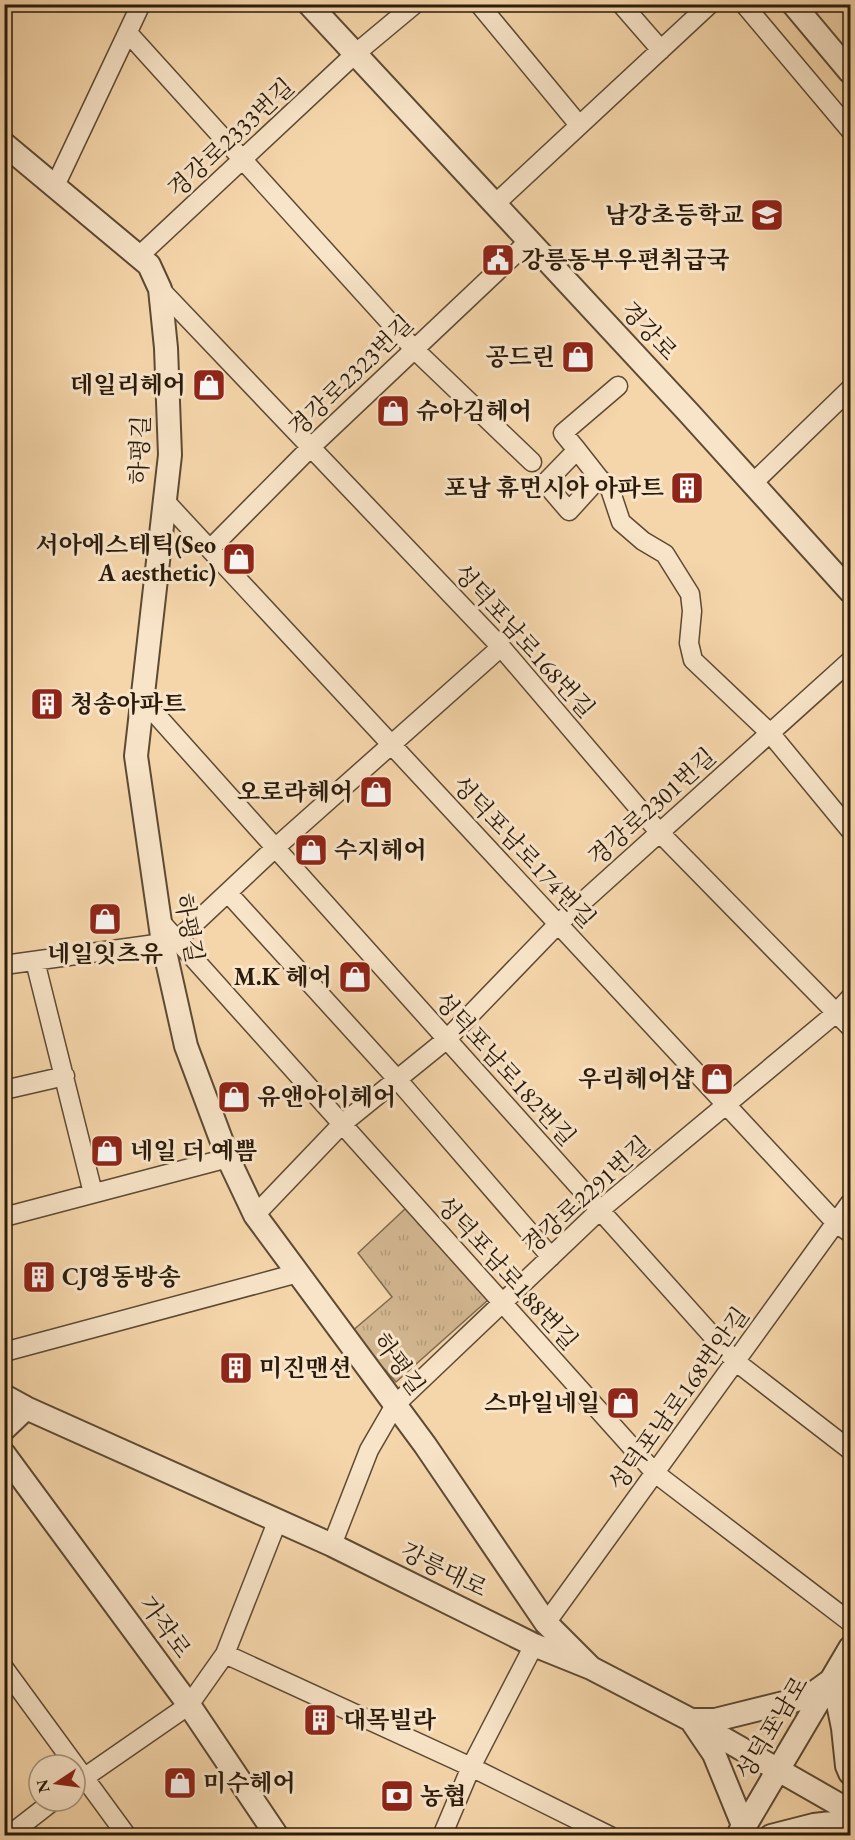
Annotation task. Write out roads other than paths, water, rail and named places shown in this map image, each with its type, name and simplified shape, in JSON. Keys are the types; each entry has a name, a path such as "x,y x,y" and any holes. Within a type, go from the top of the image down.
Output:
{"street":[{"path":"55,186 141,4"},
{"name":"경강로","path":"309,4 753,483 850,591"},
{"name":"경강로2333번길","path":"139,256 355,54 415,4"},
{"path":"479,4 579,125"},
{"path":"621,4 661,50"},
{"path":"495,204 710,4"},
{"path":"744,4 850,130"},
{"path":"793,4 850,72"},
{"path":"128,33 414,349 532,462"},
{"name":"하평길","path":"4,144 149,265 160,289 166,348 170,454 136,756 160,921 170,942 186,1046 228,1158 255,1215 425,1445 546,1623 591,1668"},
{"name":"경강로2323번길","path":"210,549 311,447 529,241"},
{"name":"성덕포남로168번길","path":"160,289 501,647 659,832 850,1027"},
{"path":"618,386 563,433 610,489 621,522 643,542 664,554 690,594 692,611 688,643 693,660 770,734 850,830"},
{"path":"753,483 850,388"},
{"path":"577,450 545,483 569,511 599,478"},
{"name":"성덕포남로174번길","path":"165,501 843,1228"},
{"path":"4,965 170,942 228,893 275,848 501,647"},
{"name":"경강로2301번길","path":"255,1215 342,1124 447,1040 558,924 850,661"},
{"name":"성덕포남로182번길","path":"143,700 735,1361 850,1450"},
{"path":"228,893 397,1079 551,1257"},
{"name":"성덕포남로188번길","path":"170,942 342,1124 655,1473 850,1622"},
{"path":"35,961 93,1194"},
{"name":"경강로2291번길","path":"332,1545 369,1450 395,1405 600,1210 727,1106 836,1013 850,998"},
{"path":"4,1089 65,1076"},
{"path":"4,1216 228,1158"},
{"name":"성덕포남로168번안길","path":"546,1623 735,1361 843,1228 850,1203"},
{"path":"4,1352 298,1273"},
{"name":"강릉대로","path":"4,1396 26,1408 332,1545 534,1645 591,1668 691,1720 850,1811"},
{"path":"4,1429 26,1408"},
{"name":"가작로","path":"4,1454 189,1705 277,1836"},
{"path":"87,1775 189,1705 225,1654 277,1522"},
{"path":"442,1836 471,1767 534,1645"},
{"name":"성덕포남로","path":"739,1836 850,1648"},
{"path":"225,1654 471,1767 610,1836"},
{"path":"4,1668 62,1753"},
{"path":"691,1720 715,1720 808,1697 833,1679 850,1773"},
{"path":"691,1720 714,1754 731,1791 743,1825 739,1836"},
{"path":"87,1788 127,1836"},
{"path":"8,1836 38,1813"},
{"path":"771,1836 814,1825 850,1821"}],"place":[{"name":"남강초등학교","path":"767,215"},
{"name":"강릉동부우편취급국","path":"498,260"},
{"name":"공드린","path":"578,357"},
{"name":"데일리헤어","path":"209,385"},
{"name":"슈아김헤어","path":"393,411"},
{"name":"포남 휴먼시아 아파트","path":"687,488"},
{"name":"서아에스테틱(Seo A aesthetic)","path":"239,559"},
{"name":"청송아파트","path":"47,704"},
{"name":"오로라헤어","path":"376,792"},
{"name":"수지헤어","path":"311,850"},
{"name":"네일잇츠유","path":"105,919"},
{"name":"M.K 헤어","path":"355,977"},
{"name":"우리헤어샵","path":"717,1079"},
{"name":"유앤아이헤어","path":"234,1097"},
{"name":"네일 더 예쁨","path":"107,1151"},
{"name":"CJ영동방송","path":"39,1277"},
{"name":"미진맨션","path":"236,1368"},
{"name":"스마일네일","path":"623,1403"},
{"name":"대목빌라","path":"320,1720"},
{"name":"미수헤어","path":"180,1783"},
{"name":"농협","path":"397,1796"}]}
